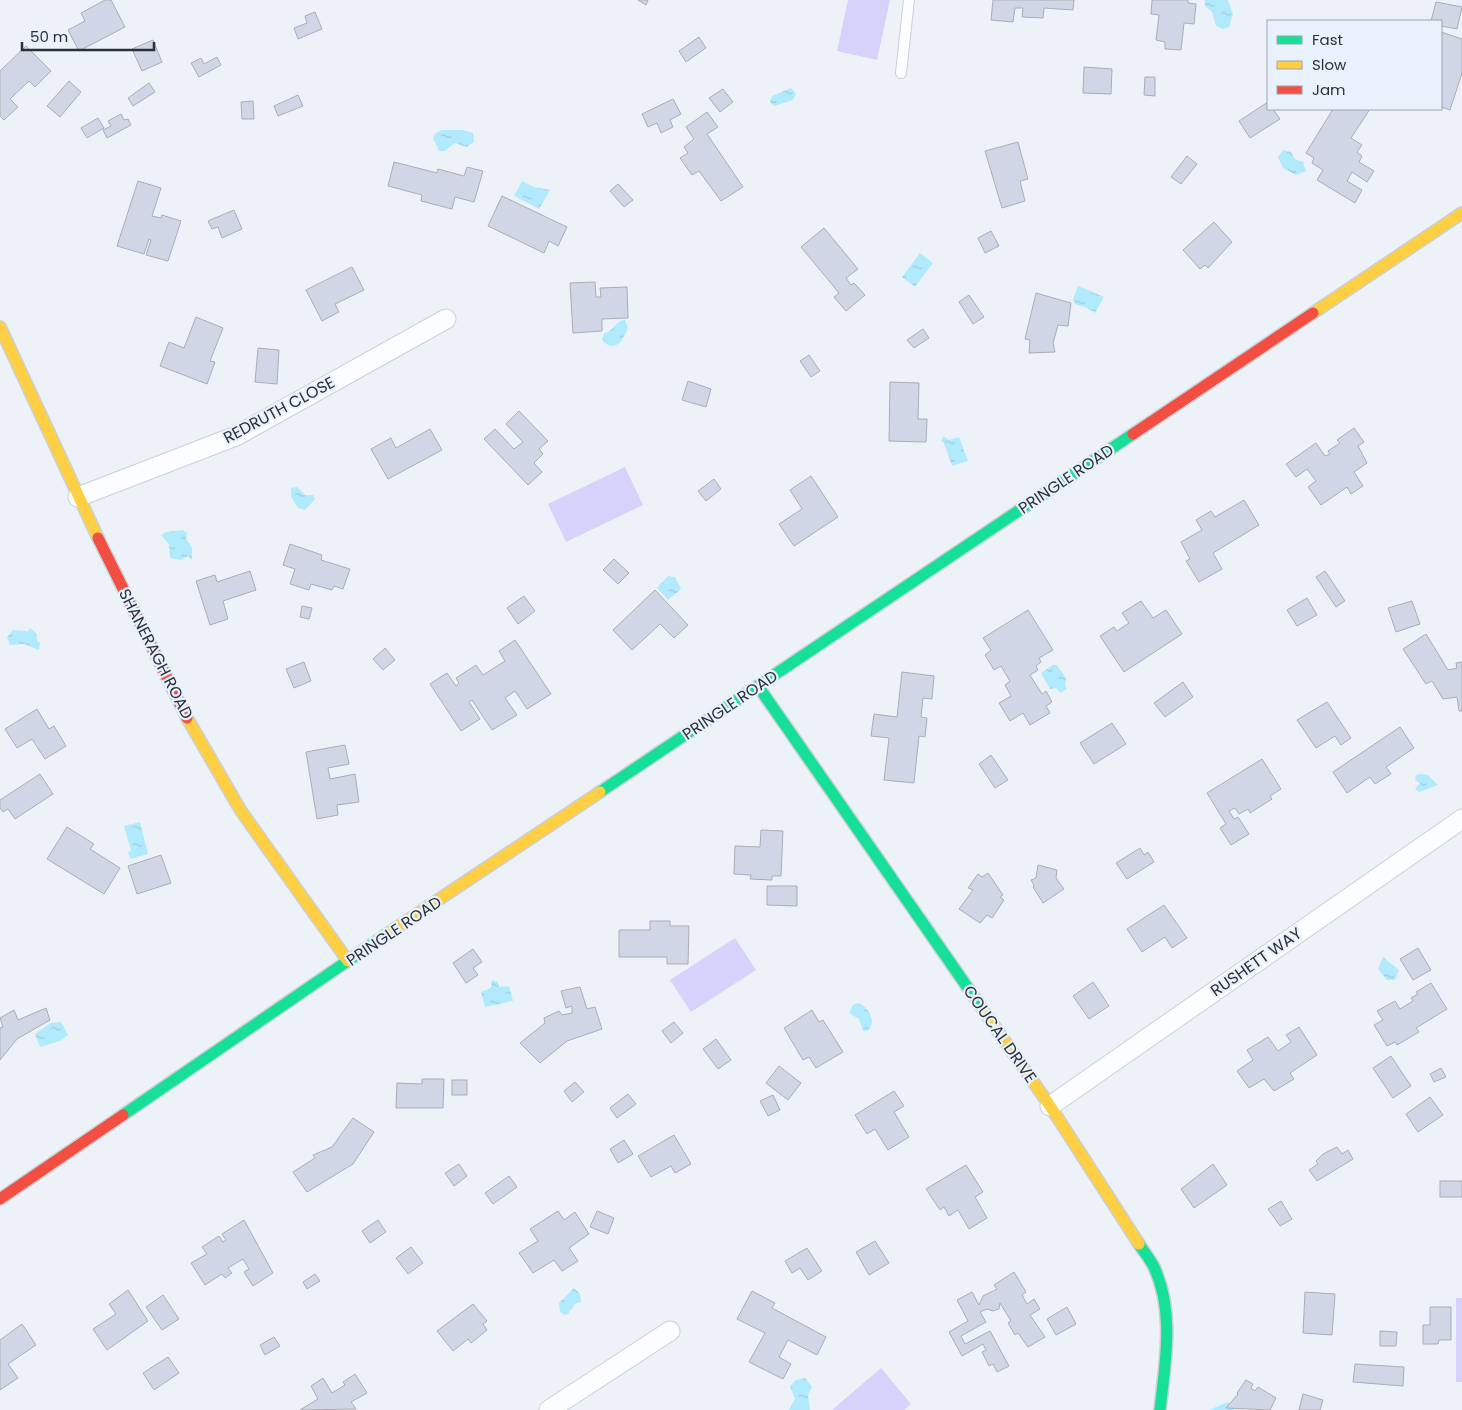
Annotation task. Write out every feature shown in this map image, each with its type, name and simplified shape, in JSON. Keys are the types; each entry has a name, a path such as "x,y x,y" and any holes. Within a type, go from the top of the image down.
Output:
{"street":[{"name":"PRINGLE ROAD","path":"0,1198 758,686 1462,214"},
{"name":"REDRUTH CLOSE","path":"78,497 236,436 446,318"},
{"name":"SHANERAGH ROAD","path":"0,327 78,497 180,706 241,811 348,962"},
{"name":"COUCAL DRIVE","path":"758,686 1050,1106 1154,1268 1164,1302 1168,1337 1160,1410"},
{"name":"RUSHETT WAY","path":"1050,1106 1462,819"},
{"path":"549,1410 670,1331"}],"lane":[{"path":"901,73 909,0"}],"shaded area":[{"path":"848,0 890,0 877,60 837,51"},
{"path":"625,467 643,505 566,542 548,504"},
{"path":"735,938 756,970 691,1012 670,980"},
{"path":"1456,1298 1462,1298 1462,1382 1456,1382"},
{"path":"881,1368 911,1404 904,1410 832,1410"}],"water":[{"path":"1205,0 1228,0 1233,14 1229,27 1223,29 1216,26 1212,12 1205,6"},
{"path":"791,88 796,94 793,100 774,106 770,102 772,96"},
{"path":"442,130 463,130 473,133 474,142 467,147 455,143 445,151 439,151 433,138 436,133"},
{"path":"1283,150 1291,152 1295,159 1303,162 1306,171 1296,175 1283,168 1278,157"},
{"path":"522,181 534,187 550,190 539,209 514,196"},
{"path":"920,253 933,263 915,287 902,277"},
{"path":"1078,286 1104,297 1095,313 1075,304 1073,299"},
{"path":"625,320 628,329 620,343 611,346 606,344 602,340 604,333"},
{"path":"943,436 949,440 959,437 968,461 952,466 944,443 941,441"},
{"path":"297,487 305,495 313,495 315,499 305,510 298,508 291,497 291,488"},
{"path":"183,530 187,533 186,539 192,547 192,560 188,556 181,560 170,558 169,544 161,535 166,532"},
{"path":"668,576 675,577 681,589 668,600 657,588"},
{"path":"30,628 36,633 37,641 40,643 39,650 24,644 10,645 7,637 13,630 28,631"},
{"path":"1053,665 1057,665 1066,678 1065,686 1067,689 1060,693 1056,688 1050,689 1041,673"},
{"path":"1416,775 1428,775 1438,785 1419,792 1415,789 1420,783 1415,780"},
{"path":"140,822 148,854 130,859 128,852 131,851 124,826"},
{"path":"1383,957 1399,970 1395,980 1387,980 1378,969"},
{"path":"492,980 498,982 499,987 509,986 513,1001 485,1007 481,992 491,988"},
{"path":"859,1003 866,1008 871,1016 872,1024 867,1031 863,1031 859,1019 849,1013 853,1005"},
{"path":"61,1022 68,1035 60,1041 40,1047 35,1034 51,1023"},
{"path":"574,1288 580,1294 581,1302 575,1304 568,1314 564,1315 560,1312 559,1303"},
{"path":"805,1378 812,1387 808,1395 810,1410 789,1410 795,1399 790,1386 796,1380"},
{"path":"1228,1402 1234,1405 1234,1410 1209,1410"}],"building":[{"path":"105,0 111,0 125,27 79,51 68,30 85,21 81,13"},
{"path":"638,0 648,0 646,5"},
{"path":"993,0 1074,0 1073,10 1044,8 1043,18 1022,17 1023,8 1015,8 1013,22 991,20"},
{"path":"1152,0 1188,0 1188,3 1196,4 1194,24 1184,23 1181,50 1165,49 1165,42 1156,40 1159,15 1151,14"},
{"path":"1436,2 1462,7 1457,29 1442,26 1442,20 1431,20"},
{"path":"315,12 322,29 298,39 294,28 307,23 305,16"},
{"path":"1442,32 1462,39 1462,73 1450,110 1442,107"},
{"path":"699,37 706,48 686,62 679,51"},
{"path":"153,40 162,62 142,71 132,49"},
{"path":"26,46 51,71 35,87 29,81 10,99 18,107 4,120 0,116 0,71"},
{"path":"217,57 221,65 199,77 191,63 201,58 204,64"},
{"path":"1084,67 1112,69 1111,94 1083,93"},
{"path":"1145,77 1155,77 1155,96 1144,95"},
{"path":"69,81 81,92 60,117 47,106"},
{"path":"149,83 155,92 133,106 128,98"},
{"path":"723,89 733,102 720,112 709,98"},
{"path":"298,95 303,106 278,116 274,106"},
{"path":"673,99 681,114 670,120 673,127 661,133 657,123 648,127 642,114"},
{"path":"253,101 254,119 242,119 241,102"},
{"path":"1267,103 1267,110 1274,110 1280,119 1250,138 1239,121"},
{"path":"1332,110 1369,110 1351,138 1362,145 1357,152 1362,156 1359,162 1374,171 1367,182 1352,172 1347,181 1362,190 1355,203 1317,180 1323,170 1312,163 1314,158 1306,153"},
{"path":"707,112 718,127 707,134 743,187 721,201 699,171 692,175 680,158 688,153 684,147 694,139 686,127"},
{"path":"121,114 124,120 128,119 131,125 107,138 103,130 111,126 108,121"},
{"path":"98,118 104,128 87,138 81,128"},
{"path":"1018,142 1028,179 1020,181 1025,201 1002,208 985,151"},
{"path":"1187,156 1197,164 1181,184 1171,177"},
{"path":"394,162 437,173 438,169 464,176 467,167 483,171 474,202 455,197 452,209 421,201 422,195 388,186"},
{"path":"138,181 161,188 152,216 161,218 162,215 181,221 168,261 146,255 151,240 149,239 144,254 117,246"},
{"path":"618,184 633,200 624,207 610,191"},
{"path":"502,196 567,227 558,246 549,241 544,253 488,226"},
{"path":"234,210 242,229 222,238 218,227 212,229 208,221"},
{"path":"1214,222 1232,242 1208,268 1205,265 1200,269 1183,250"},
{"path":"824,228 858,269 846,278 851,285 854,283 865,295 846,311 834,297 839,293 801,247"},
{"path":"991,231 999,246 985,253 978,238"},
{"path":"352,267 364,290 335,304 339,312 322,321 306,290"},
{"path":"595,282 596,297 601,297 600,288 627,287 628,318 602,319 602,331 573,333 570,283"},
{"path":"1036,293 1071,303 1068,326 1058,325 1053,343 1055,352 1029,353 1030,340 1025,339"},
{"path":"969,295 984,317 973,324 959,302"},
{"path":"196,317 223,328 210,361 215,362 207,384 160,366 169,342 184,348"},
{"path":"923,329 929,338 914,348 907,340"},
{"path":"258,348 279,350 277,384 255,382"},
{"path":"809,355 820,371 811,377 800,361"},
{"path":"688,381 711,389 706,407 682,400"},
{"path":"890,382 919,383 918,419 927,419 926,442 889,441"},
{"path":"519,411 548,441 539,449 543,454 534,463 542,472 528,485 484,439 495,429 514,449 523,442 506,424"},
{"path":"1354,428 1364,442 1358,446 1367,463 1354,472 1363,486 1351,494 1347,487 1321,505 1308,487 1316,481 1307,469 1296,477 1286,464 1316,443 1325,456 1330,454 1328,451 1340,443 1337,440"},
{"path":"430,429 442,450 388,479 371,449 391,438 396,448"},
{"path":"811,476 838,517 794,546 779,524 802,509 790,490"},
{"path":"714,479 721,489 706,501 698,491"},
{"path":"1244,500 1259,525 1213,553 1222,569 1199,582 1186,561 1190,559 1181,542 1202,530 1196,520 1211,511 1215,517"},
{"path":"290,544 322,555 321,560 350,569 343,589 334,586 332,590 311,584 309,590 290,584 295,569 283,565"},
{"path":"614,559 629,573 618,584 603,570"},
{"path":"250,571 256,590 223,601 228,619 210,625 196,581 215,575 217,582"},
{"path":"1325,571 1345,601 1336,607 1316,577"},
{"path":"655,590 688,625 674,638 660,624 632,650 613,630"},
{"path":"524,596 535,611 518,624 507,608"},
{"path":"1307,598 1317,615 1297,626 1287,610"},
{"path":"1141,601 1153,618 1166,610 1182,634 1124,672 1100,636 1114,627 1117,631 1129,623 1122,613"},
{"path":"1412,601 1420,624 1396,632 1388,608"},
{"path":"302,606 312,608 309,619 300,617"},
{"path":"1028,610 1053,650 1039,658 1041,662 1036,666 1038,670 1030,675 1042,694 1046,691 1052,702 1046,706 1050,713 1030,725 1023,713 1010,721 999,703 1011,696 1005,685 1010,681 1001,666 994,670 985,655 991,650 983,638"},
{"path":"1426,634 1448,670 1457,668 1456,663 1462,662 1462,711 1459,711 1457,697 1443,699 1432,681 1426,684 1403,649"},
{"path":"515,640 551,694 527,709 515,691 505,698 517,715 492,730 472,700 469,702 480,719 461,731 430,684 447,673 456,686 459,683 456,678 476,665 483,675 505,661 499,651"},
{"path":"385,648 395,660 383,670 373,659"},
{"path":"304,662 311,681 294,688 286,669"},
{"path":"902,672 934,676 932,699 923,698 921,717 927,718 925,737 919,736 914,783 884,780 889,738 871,736 874,714 897,717"},
{"path":"1183,682 1193,697 1165,717 1154,703"},
{"path":"1327,702 1351,738 1341,745 1335,736 1316,748 1297,720"},
{"path":"37,709 49,729 54,726 66,746 45,759 32,739 17,748 5,729"},
{"path":"1112,723 1126,744 1094,764 1080,743"},
{"path":"1400,727 1414,748 1386,767 1391,774 1375,784 1370,777 1347,793 1333,772"},
{"path":"345,745 349,764 328,768 330,779 355,774 359,802 337,805 338,815 317,819 306,752"},
{"path":"991,755 1008,780 995,788 979,764"},
{"path":"1262,759 1281,789 1270,796 1272,799 1250,813 1248,809 1239,814 1235,808 1229,811 1234,819 1238,817 1249,834 1231,845 1220,828 1226,824 1207,793"},
{"path":"40,774 53,794 15,819 8,809 3,812 0,808 0,800"},
{"path":"67,827 94,844 90,849 120,868 104,894 47,859"},
{"path":"761,830 783,831 781,876 772,876 772,880 750,879 751,875 734,874 735,846 760,847"},
{"path":"1140,848 1144,855 1148,852 1154,862 1127,879 1116,863"},
{"path":"161,855 171,883 137,894 128,866"},
{"path":"1038,865 1057,870 1056,878 1064,889 1043,903 1031,880 1036,878"},
{"path":"988,873 1003,895 1000,897 1004,900 992,918 987,915 980,923 959,909 973,890 968,888 978,874 982,877"},
{"path":"767,886 797,886 797,906 767,905"},
{"path":"1164,905 1187,938 1172,948 1165,937 1142,952 1127,929"},
{"path":"650,921 670,921 670,926 689,926 688,964 667,964 667,957 619,957 619,930 650,930"},
{"path":"1418,948 1431,970 1413,980 1400,959"},
{"path":"473,949 482,962 473,968 478,975 466,983 453,963"},
{"path":"1093,982 1109,1006 1089,1019 1073,996"},
{"path":"1431,983 1447,1009 1416,1028 1419,1032 1397,1045 1395,1042 1387,1046 1374,1025 1383,1020 1377,1011 1395,1001 1400,1009 1413,1001 1411,998 1418,994 1416,992"},
{"path":"580,987 587,1009 595,1007 602,1029 567,1041 540,1063 520,1043 545,1023 544,1018 559,1011 562,1015 572,1013 572,1006 566,1008 561,991"},
{"path":"46,1008 50,1020 17,1039 0,1060 0,1028 3,1027 0,1018 14,1010 18,1020"},
{"path":"812,1010 819,1022 823,1020 843,1052 816,1068 809,1057 803,1060 784,1028"},
{"path":"674,1022 683,1033 671,1043 662,1031"},
{"path":"1299,1027 1317,1055 1290,1073 1294,1079 1274,1091 1264,1079 1249,1088 1237,1071 1253,1060 1247,1050 1268,1037 1278,1051 1291,1042 1286,1035"},
{"path":"716,1039 731,1060 718,1069 703,1049"},
{"path":"1391,1056 1411,1086 1393,1098 1373,1068"},
{"path":"779,1066 801,1083 788,1100 766,1083"},
{"path":"1441,1068 1446,1077 1434,1082 1430,1074"},
{"path":"422,1079 444,1079 443,1108 396,1108 397,1083 422,1084"},
{"path":"452,1080 467,1080 467,1095 452,1095"},
{"path":"575,1082 584,1092 572,1102 564,1091"},
{"path":"894,1091 904,1106 894,1112 909,1137 888,1150 875,1129 867,1134 855,1115"},
{"path":"628,1094 636,1104 617,1118 610,1108"},
{"path":"773,1095 780,1110 768,1116 760,1101"},
{"path":"1430,1097 1443,1115 1418,1132 1406,1114"},
{"path":"353,1118 374,1132 353,1164 307,1192 293,1172 315,1158 313,1155 332,1147"},
{"path":"674,1135 691,1164 675,1173 671,1166 651,1177 638,1156"},
{"path":"624,1140 633,1154 618,1163 610,1149"},
{"path":"1337,1147 1342,1154 1348,1150 1353,1159 1317,1181 1309,1170 1318,1164 1316,1161 1323,1154"},
{"path":"459,1164 467,1176 454,1186 445,1173"},
{"path":"1213,1164 1227,1185 1194,1208 1181,1189"},
{"path":"966,1165 983,1192 975,1197 987,1218 969,1229 958,1210 949,1216 944,1207 940,1210 926,1189"},
{"path":"509,1176 517,1187 493,1204 485,1193"},
{"path":"1440,1181 1462,1181 1462,1197 1440,1197"},
{"path":"1281,1201 1292,1219 1280,1226 1268,1209"},
{"path":"558,1211 564,1220 575,1212 589,1234 569,1248 578,1261 562,1271 554,1260 533,1273 519,1253 538,1241 530,1229"},
{"path":"597,1211 614,1218 608,1234 590,1227"},
{"path":"244,1220 273,1273 253,1286 244,1272 249,1269 243,1259 228,1268 232,1273 225,1278 222,1274 205,1285 191,1263 207,1254 202,1247 219,1236 223,1242 226,1240 222,1234"},
{"path":"378,1220 386,1232 370,1243 362,1231"},
{"path":"875,1241 889,1263 869,1275 856,1252"},
{"path":"411,1247 423,1263 408,1274 396,1258"},
{"path":"807,1248 822,1271 808,1280 800,1268 792,1273 785,1261"},
{"path":"1014,1272 1026,1292 1022,1295 1027,1304 1034,1299 1040,1309 1030,1315 1045,1337 1028,1347 1018,1333 1015,1335 1008,1323 1011,1321 1000,1303 999,1309 993,1311 987,1309 980,1312 986,1322 961,1336 965,1344 990,1331 1009,1366 997,1372 993,1364 989,1366 982,1352 986,1350 983,1344 962,1356 949,1332 968,1321 957,1300 972,1292 979,1305 983,1296 997,1289 994,1285"},
{"path":"315,1274 320,1281 307,1289 303,1282"},
{"path":"128,1290 148,1321 107,1350 93,1329 116,1314 109,1304"},
{"path":"752,1291 775,1303 772,1308 826,1337 817,1355 788,1340 779,1357 791,1364 783,1379 749,1362 765,1333 737,1319"},
{"path":"1305,1292 1335,1294 1332,1335 1303,1333"},
{"path":"163,1295 179,1319 162,1330 146,1307"},
{"path":"473,1304 487,1321 483,1324 487,1330 471,1343 468,1339 453,1351 437,1331"},
{"path":"1067,1307 1076,1324 1056,1335 1047,1319"},
{"path":"1430,1307 1451,1307 1451,1340 1439,1340 1438,1344 1423,1344 1423,1325 1430,1325"},
{"path":"22,1324 36,1345 8,1364 18,1378 0,1390 0,1340"},
{"path":"1380,1331 1397,1332 1396,1346 1380,1346"},
{"path":"274,1337 280,1346 265,1355 260,1345"},
{"path":"168,1357 179,1373 154,1390 143,1373"},
{"path":"1355,1364 1404,1367 1403,1386 1353,1382"},
{"path":"355,1374 367,1393 351,1402 356,1409 300,1410 318,1399 311,1386 323,1378 332,1393 345,1385 343,1382"},
{"path":"1246,1380 1253,1384 1251,1388 1255,1391 1258,1387 1276,1398 1270,1410 1226,1408 1238,1394"},
{"path":"1303,1394 1323,1400 1320,1410 1299,1410"}],"traffic: fast":[{"path":"600,792 1133,434"},
{"path":"758,686 986,1014"},
{"path":"123,1115 387,934"},
{"path":"1139,1244 1154,1267 1164,1302 1167,1338 1160,1410"}],"traffic: slow":[{"path":"1313,313 1462,213"},
{"path":"0,327 98,538"},
{"path":"187,718 241,811 348,961"},
{"path":"387,934 600,792"},
{"path":"986,1014 1050,1106 1139,1244"}],"traffic: jam":[{"path":"1133,434 1313,313"},
{"path":"98,538 187,718"},
{"path":"0,1199 123,1115"}]}
